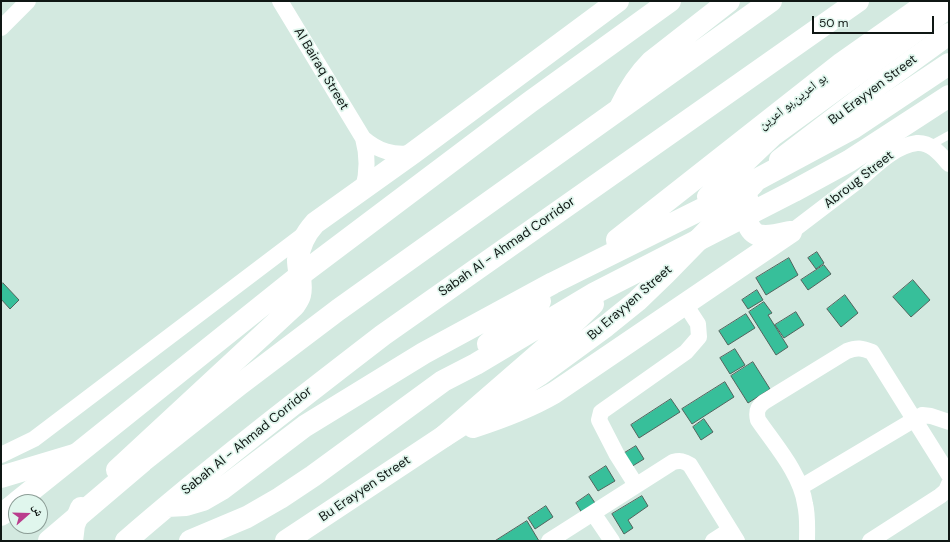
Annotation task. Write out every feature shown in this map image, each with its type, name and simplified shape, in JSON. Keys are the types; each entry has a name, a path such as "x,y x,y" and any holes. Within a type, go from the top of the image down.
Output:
{"main road":[{"path":"41,541 294,306 300,296 301,289 298,259 302,243 307,232 315,223 413,153 618,1"},
{"path":"26,494 299,276 530,102 670,1"},
{"path":"618,111 640,73 651,62 729,1"},
{"path":"49,541 143,461 239,385 338,310 772,1"},
{"name":"Sabah Al - Ahmad Corridor","path":"126,541 166,506 383,335 858,1"},
{"name":"بو اعرين,بو اعرين","path":"456,374 503,331 659,207 842,63 930,1"},
{"path":"443,437 564,332 773,136 949,7"},
{"name":"Bu Erayyen Street","path":"286,541 539,375 606,326 637,301 748,188 780,160 877,86 949,34"},
{"path":"166,506 186,505 203,500 222,489 305,426 424,353 553,283 704,208 853,128 942,69"},
{"path":"190,541 247,517 286,494 443,381 482,361 595,293 794,191 849,161 949,96"},
{"path":"748,188 746,209 747,222 750,228 758,235 791,232"},
{"path":"443,437 507,416 554,393 791,232"},
{"path":"1,477 74,455"},
{"path":"72,541 74,525 86,499"}],"street":[{"path":"1,28 28,1"},
{"name":"Al Bairaq Street","path":"280,1 363,138 370,144 386,152 395,154 413,153"},
{"name":"Al Bairaq Street","path":"363,138 368,163 363,188"},
{"name":"Abroug Street","path":"791,232 892,153 905,146 918,143 929,146"},
{"path":"929,146 941,155 949,164"},
{"path":"1,455 34,439 307,232"},
{"path":"636,485 617,455 599,420 601,412 686,352 699,337 698,324 685,304"},
{"path":"807,541 805,503 801,487 794,472 758,420 757,410 764,402 847,351 855,348 864,348 872,352 949,475"},
{"path":"801,487 922,415 931,416 949,422"},
{"path":"549,541 673,462 679,461 690,465 734,536 713,541"},
{"path":"870,541 940,496 946,491 949,484"},
{"path":"593,513 612,541"}],"lane":[{"path":"929,146 949,135"}],"building":[{"path":"817,252 824,263 816,269 808,258"},
{"path":"789,258 798,275 766,295 756,278"},
{"path":"824,265 831,274 808,290 801,280"},
{"path":"913,280 930,300 911,317 893,297"},
{"path":"3,283 19,300 10,309 1,299 1,285"},
{"path":"757,290 763,300 748,309 742,300"},
{"path":"845,295 858,313 841,327 827,309"},
{"path":"764,302 772,313 768,315 788,347 776,355 749,312"},
{"path":"796,312 804,325 784,338 775,325"},
{"path":"746,314 755,328 728,345 719,331"},
{"path":"735,349 745,365 730,374 720,358"},
{"path":"753,362 770,389 748,403 731,376"},
{"path":"725,382 734,397 692,424 682,409"},
{"path":"671,399 680,412 639,438 631,425"},
{"path":"704,419 713,432 701,440 693,427"},
{"path":"636,446 644,459 626,470 618,457"},
{"path":"606,466 615,481 598,491 589,477"},
{"path":"589,494 597,506 583,515 576,503"},
{"path":"642,496 648,506 628,520 633,528 624,534 612,514"},
{"path":"546,506 553,517 535,529 528,518"},
{"path":"527,521 539,541 495,541"}]}
